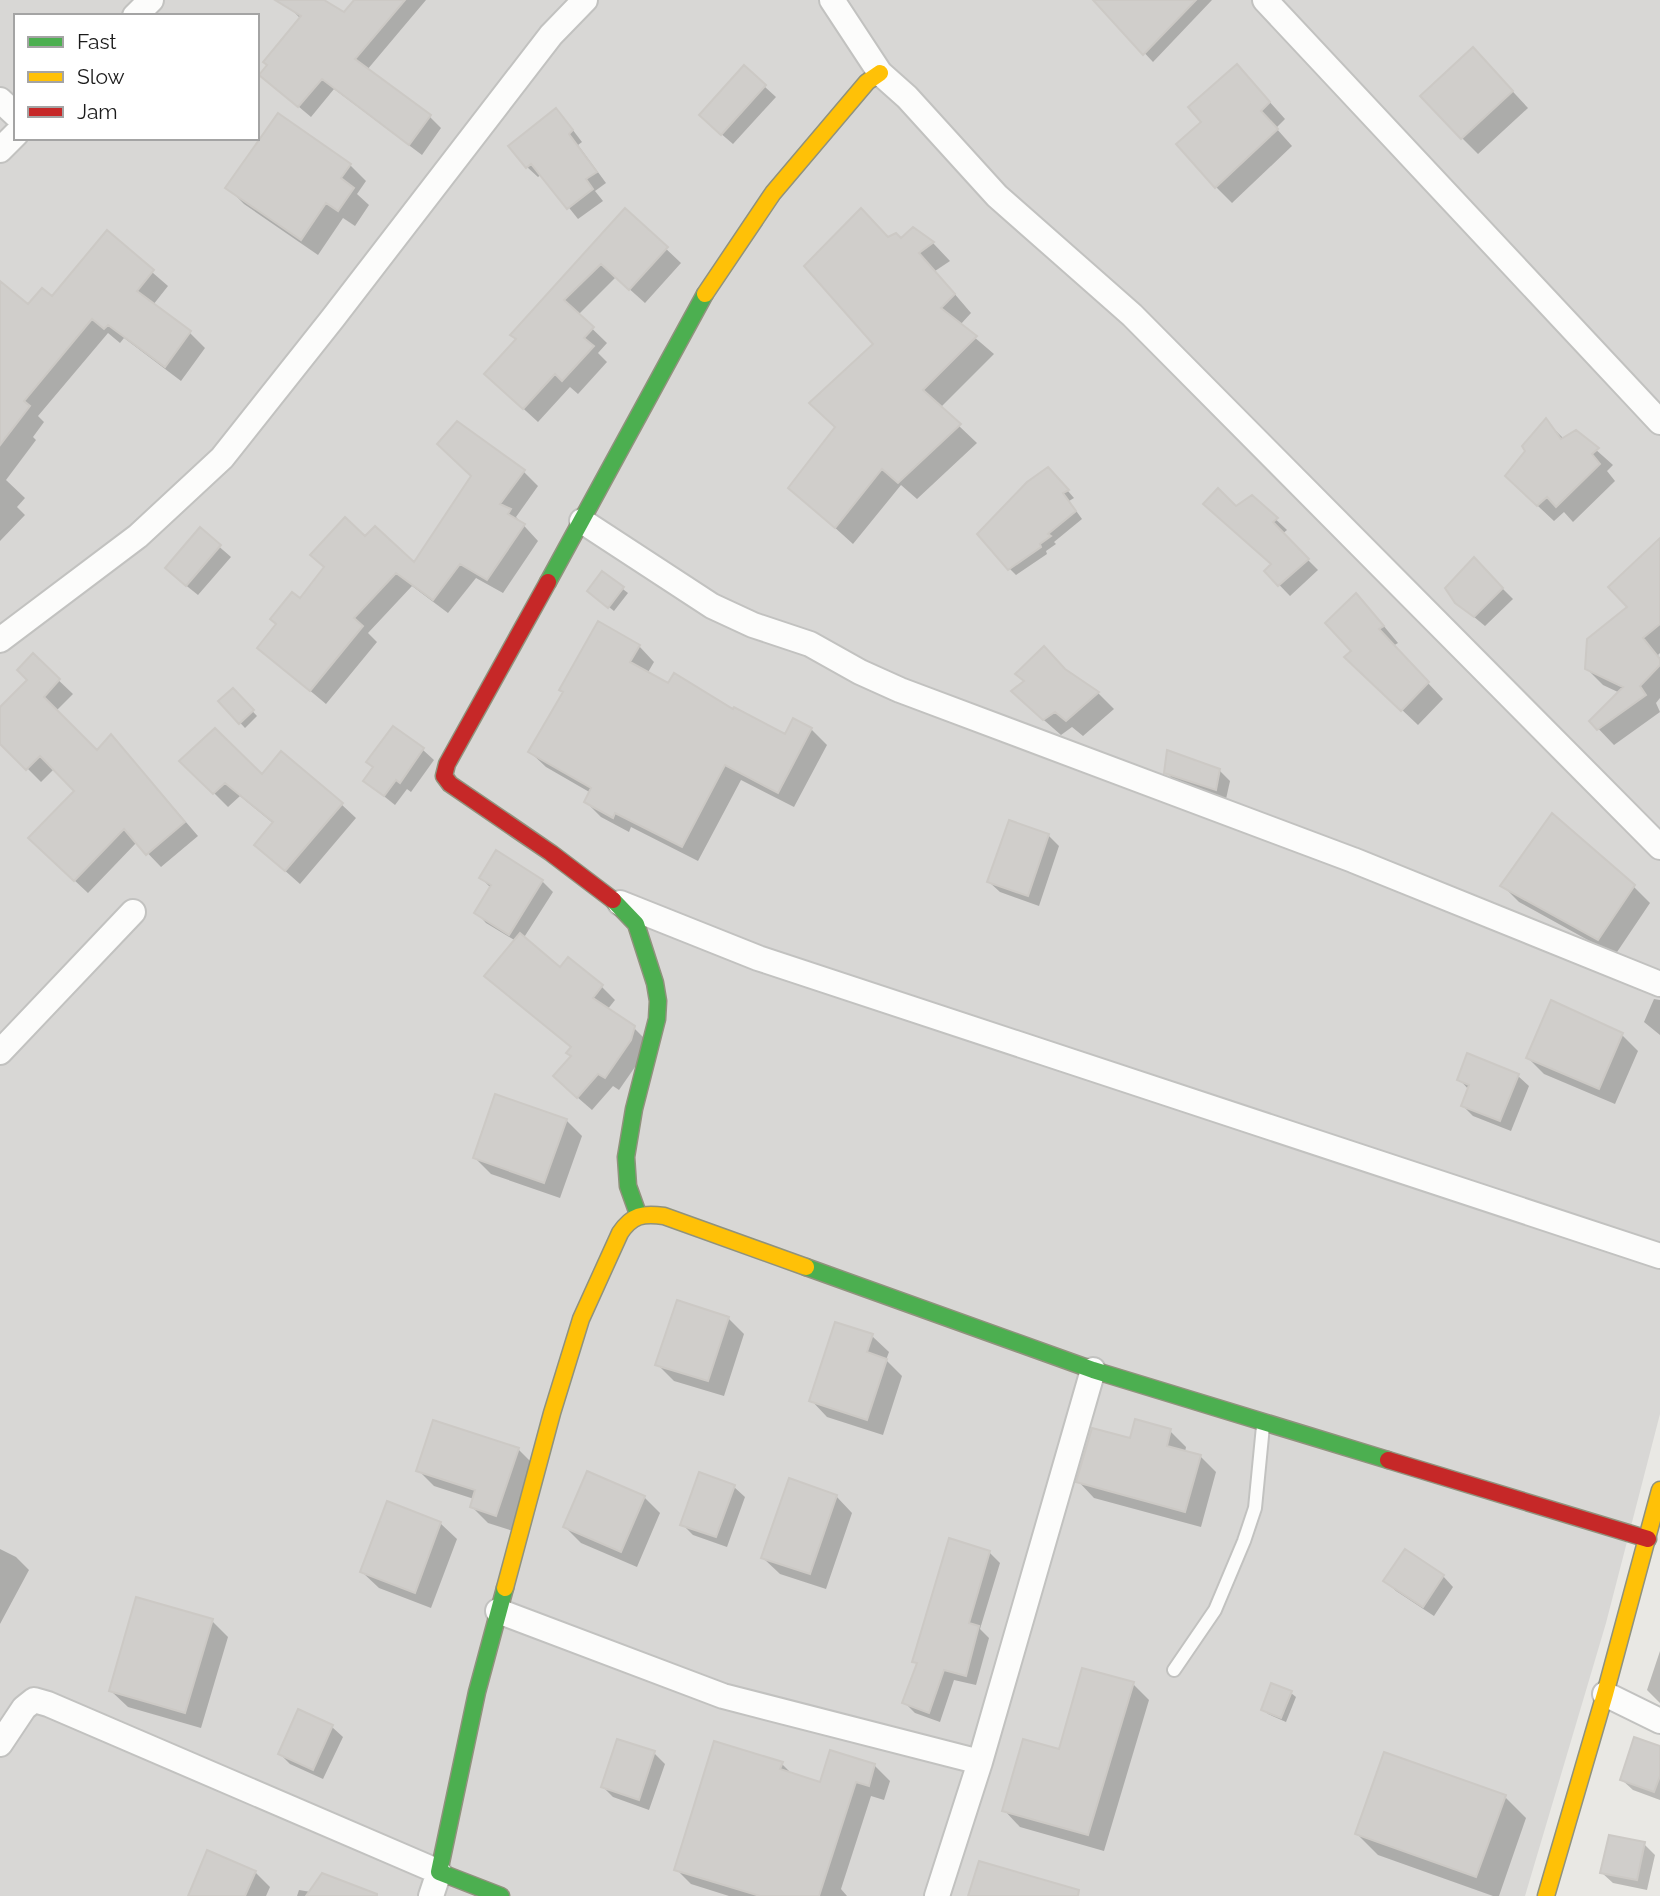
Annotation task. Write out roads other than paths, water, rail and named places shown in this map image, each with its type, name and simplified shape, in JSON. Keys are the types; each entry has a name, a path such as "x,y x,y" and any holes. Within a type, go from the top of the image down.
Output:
{"street":[{"path":"137,14 151,0"},
{"path":"0,640 138,536 222,458 551,35 585,0"},
{"path":"832,0 880,73 907,97 997,196 1132,315 1660,847"},
{"path":"1265,0 1660,422"},
{"path":"638,1214 628,1186 626,1157 634,1110 657,1018 658,1001 636,924 616,902 551,853 450,784 444,776 447,764 697,306 773,193 867,82 880,73"},
{"path":"0,100 14,113"},
{"path":"0,150 14,136"},
{"path":"582,521 712,606 753,625 810,644 860,672 901,690 1353,860 1660,984"},
{"path":"616,902 758,958 1660,1256"},
{"path":"0,1052 133,912"},
{"path":"431,1896 439,1872 477,1692 552,1413 581,1320 620,1233 628,1221 638,1214 664,1216 1093,1370 1648,1539"},
{"path":"937,1896 980,1762 1093,1370"},
{"path":"1546,1896 1659,1498"},
{"path":"498,1611 723,1696 980,1762"},
{"path":"1605,1694 1660,1721"},
{"path":"2,1735 34,1700 48,1704 501,1896"}],"lane":[{"path":"1174,1670 1214,1611 1244,1541 1255,1508 1263,1422"}]}
